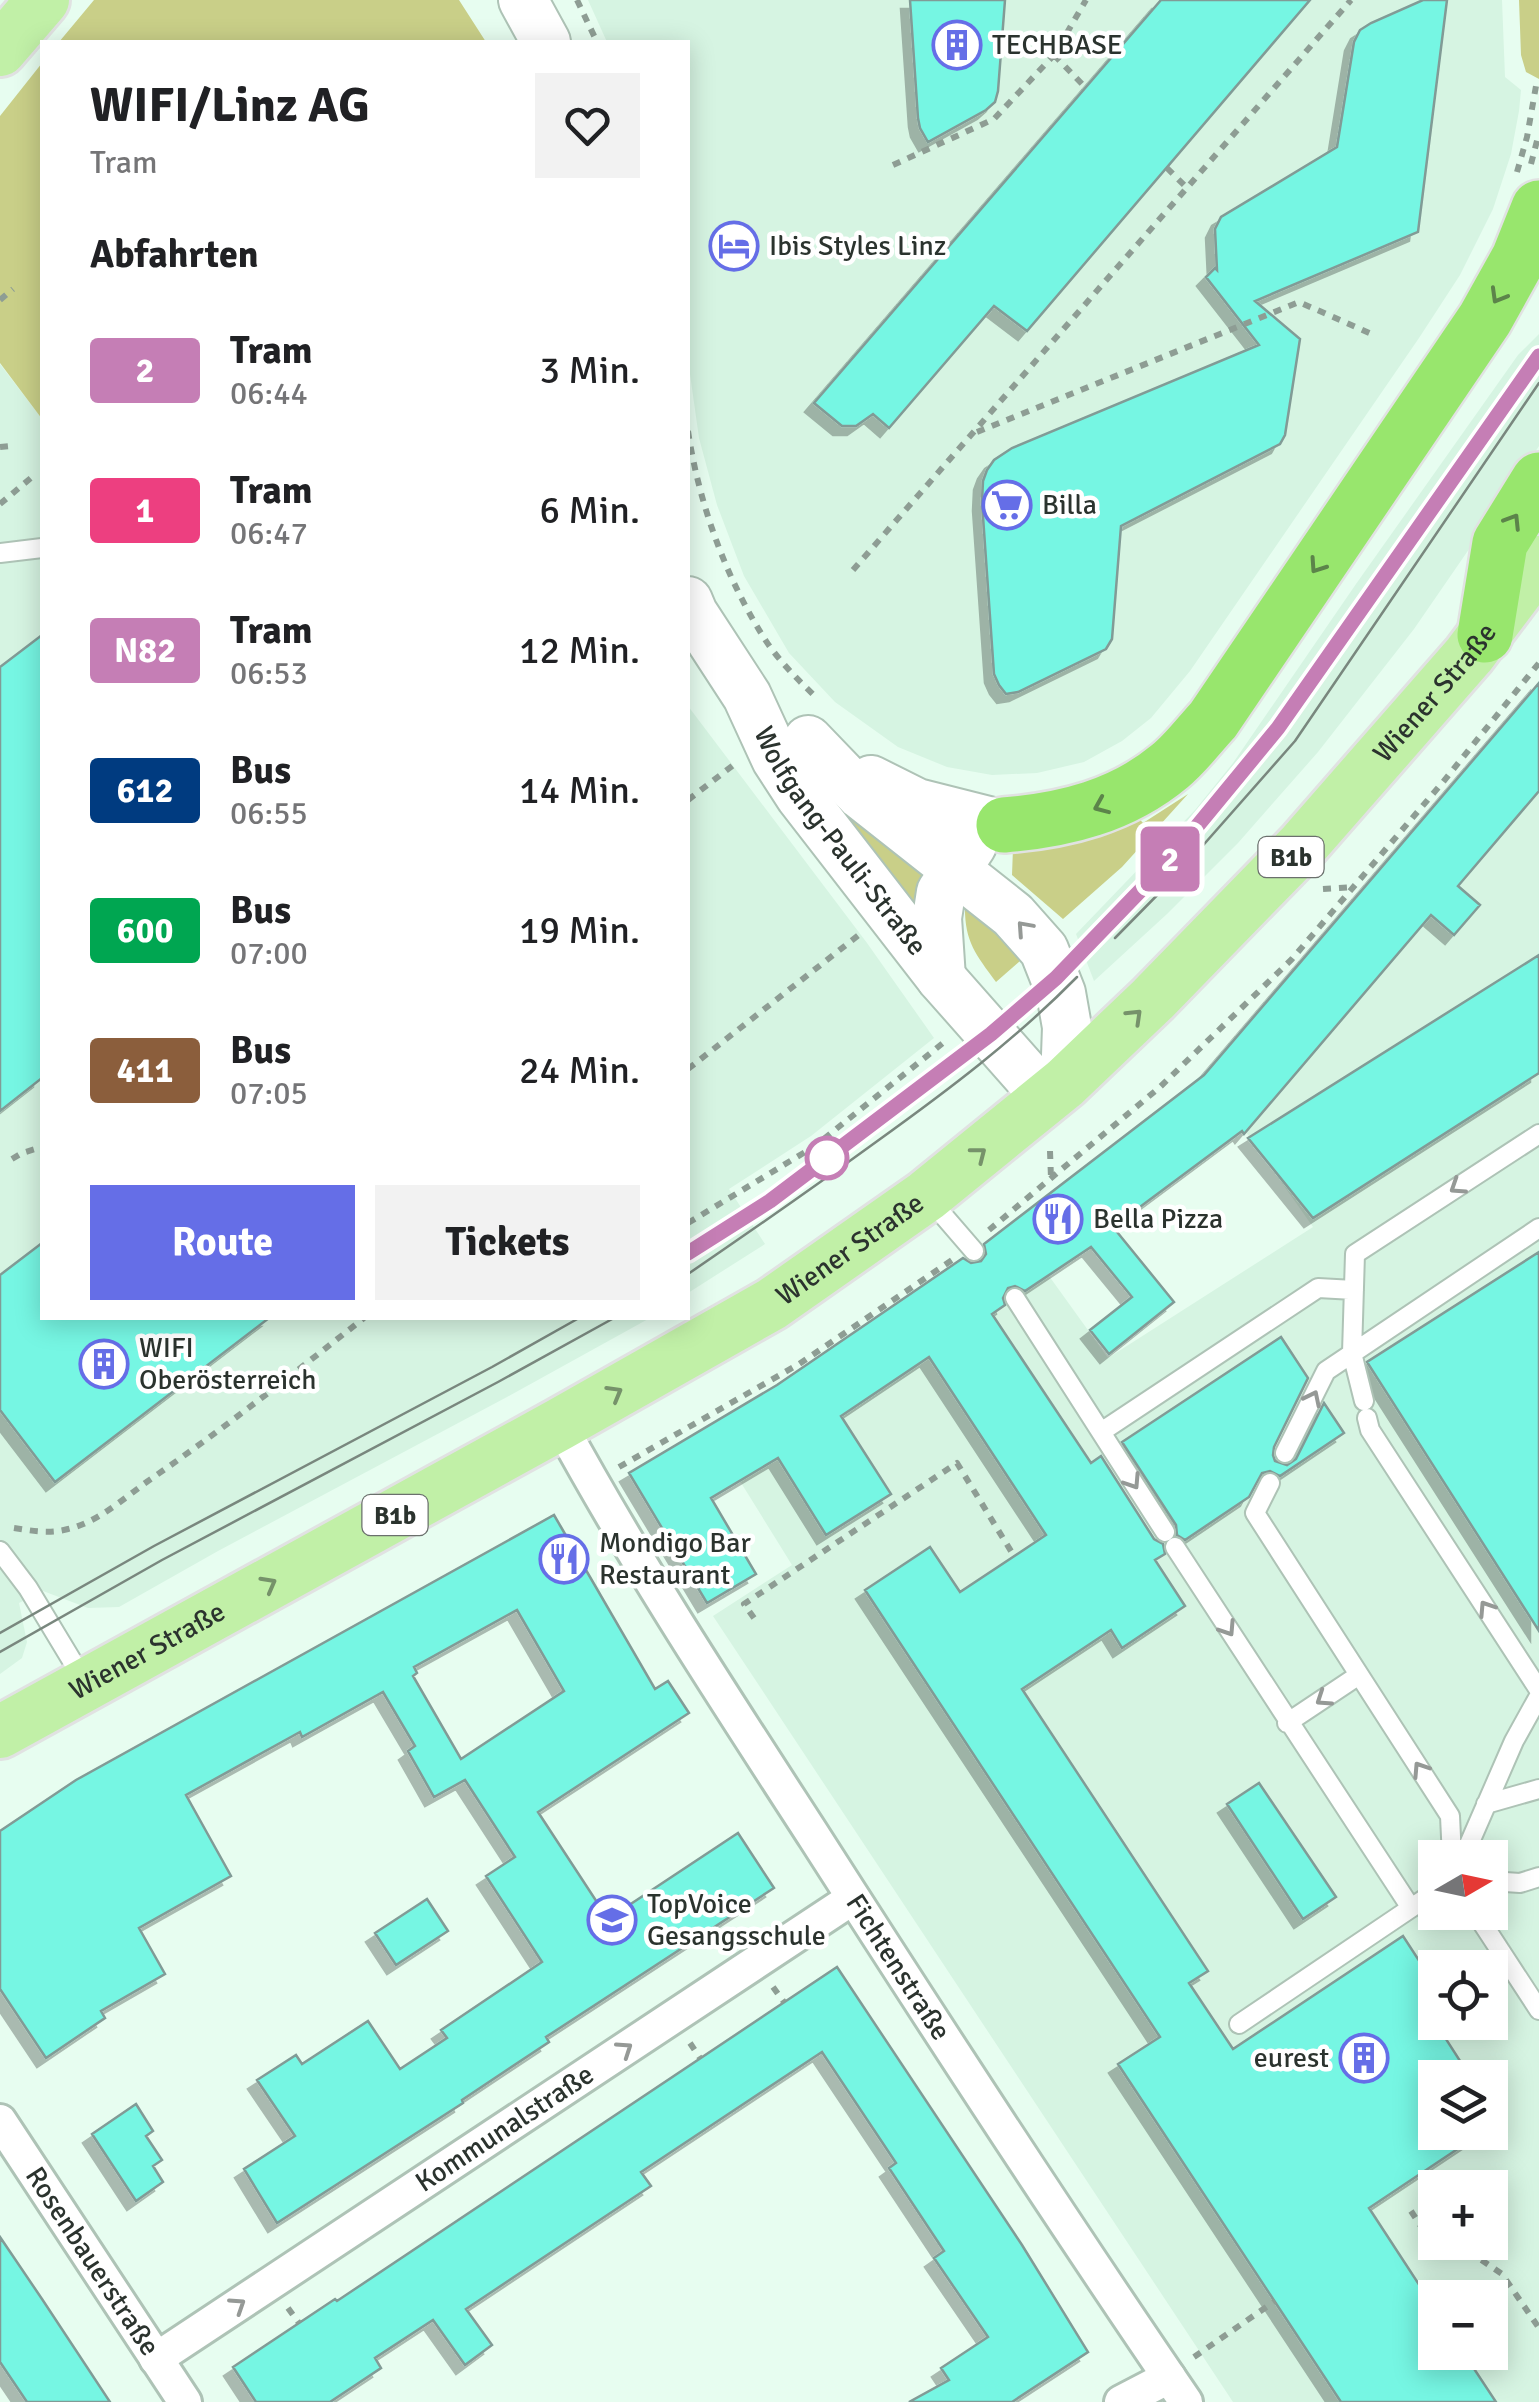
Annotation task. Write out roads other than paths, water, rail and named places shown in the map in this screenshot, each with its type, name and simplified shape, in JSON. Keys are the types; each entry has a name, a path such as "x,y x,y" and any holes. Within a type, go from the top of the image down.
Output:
{"highway":[{"path":"1004,825 1046,822 1088,812 1133,792 1172,765 1213,720 1485,319 1519,258 1528,191"},
{"path":"1485,635 1500,543 1539,480"}],"main road":[{"path":"0,50 44,0"},
{"path":"523,0 545,40"},
{"name":"Wiener Straße","path":"0,1732 772,1304 926,1196 1056,1091 1153,999 1300,847 1485,635 1539,562"},
{"name":"Wolfgang-Pauli-Straße","path":"690,607 747,696 776,759 800,796 942,978 1056,1091"},
{"name":"Wolfgang-Pauli-Straße","path":"747,696 814,721 869,778 918,803 1004,825"},
{"name":"Wolfgang-Pauli-Straße","path":"814,721 861,795 1012,915 1044,950 1061,993 1066,1027 1056,1091"},
{"name":"Wolfgang-Pauli-Straße","path":"942,978 937,918 941,892 972,846 986,832 1004,825"}],"street":[{"name":"Fichtenstraße","path":"560,1424 688,1640 853,1898 1182,2379"},
{"name":"Kommunalstraße","path":"156,2359 853,1898"},
{"name":"Rosenbauerstraße","path":"0,2122 185,2402"},
{"path":"1121,2402 1182,2379"}],"lane":[{"path":"0,553 40,548"},
{"path":"1471,1840 1539,1693 1370,1430 1352,1353 1355,1254 1539,1134"},
{"path":"926,1196 974,1251"},
{"path":"1285,1454 1326,1371 1443,1303 1532,1232 1536,1254"},
{"path":"1101,1432 1318,1288 1354,1290"},
{"path":"1015,1298 1410,1908"},
{"path":"1270,1483 1255,1514 1450,1816 1451,1840"},
{"path":"0,1551 28,1588 86,1684"},
{"path":"1288,1723 1359,1674"},
{"path":"1486,1804 1539,1789"},
{"path":"1508,1883 1539,1877"},
{"path":"1239,2024 1418,1903"},
{"path":"1487,1930 1539,2010"}],"tram line":[{"path":"690,1252 770,1201 991,1034 1056,977 1166,864 1278,728 1539,355"},
{"name":"2","path":"690,1252 770,1201 991,1034 1056,978 1166,864 1278,728 1539,356"},
{"path":"1115,938 1176,876 1295,741 1539,383"},
{"path":"690,1273 954,1084 1077,977"},
{"path":"0,1633 575,1320"},
{"path":"0,1652 162,1560 610,1320"}],"place":[{"name":"TECHBASE","path":"957,45"},
{"name":"Ibis Styles Linz","path":"734,246"},
{"name":"Billa","path":"1007,505"},
{"name":"Bella Pizza","path":"1058,1219"},
{"name":"WIFI Oberösterreich","path":"104,1364"},
{"name":"Mondigo Bar Restaurant","path":"564,1559"},
{"name":"TopVoice Gesangsschule","path":"612,1920"},
{"name":"eurest","path":"1364,2058"}]}
